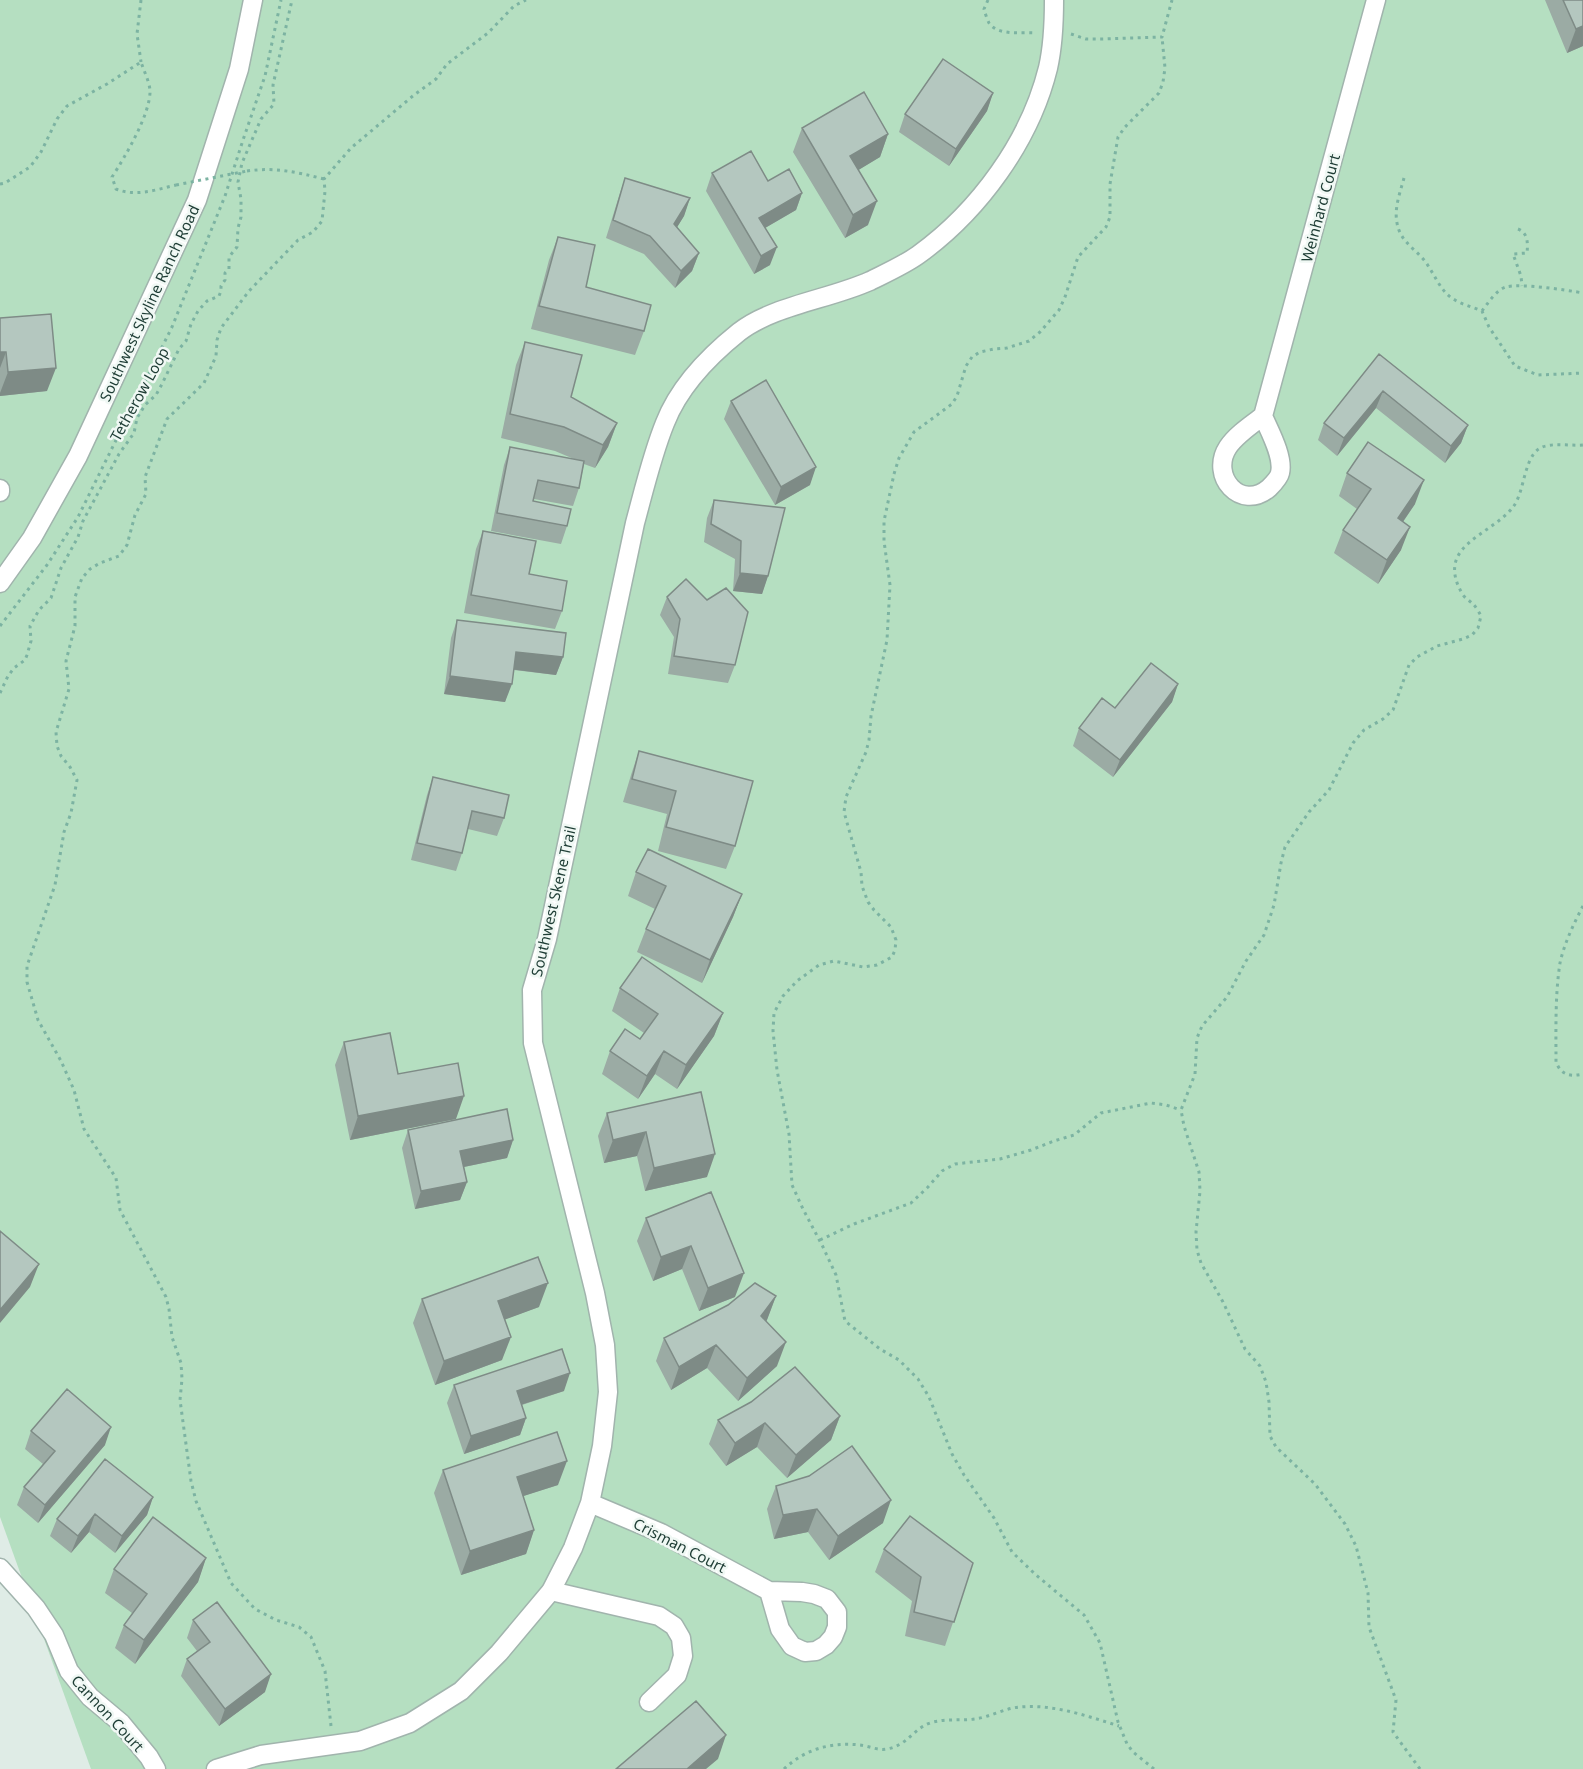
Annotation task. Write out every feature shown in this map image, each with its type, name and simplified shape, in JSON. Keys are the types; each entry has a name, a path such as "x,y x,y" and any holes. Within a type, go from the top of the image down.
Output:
{"street":[{"name":"Southwest Skene Trail","path":"216,1769 261,1755 360,1741 410,1723 461,1691 499,1653 551,1591 573,1548 590,1503 602,1446 608,1392 605,1346 595,1293 533,1043 532,990 547,939 635,523 665,421 684,387 741,331 776,312 868,281 916,257 947,232 973,204 997,175 1020,139 1035,109 1048,67 1053,33 1054,0"},
{"name":"Weinhard Court","path":"1263,416 1376,0"},
{"name":"Southwest Skyline Ranch Road","path":"0,583 32,538 78,456 198,200 239,69 251,1"},
{"name":"Crisman Court","path":"590,1503 661,1533 769,1591"},
{"name":"Cannon Court","path":"0,1568 36,1608 54,1635 69,1671 90,1696 121,1723 156,1769"},
{"path":"551,1591 659,1616 674,1626 681,1638 683,1656 677,1675 649,1702"}],"path":[{"path":"141,0 136,34 141,62 150,88 149,102 129,150 112,177 116,189 127,194 144,192 266,168 288,170 324,179"},
{"name":"Tetherow Loop","path":"0,693 14,668 25,660 31,640 30,626 39,610 51,598 61,568 78,537 83,520 119,454 134,433 145,405 162,384 179,349 186,341 198,311 207,301 219,296 220,286 229,269 229,257 237,247 241,218 238,182 242,163 261,119 274,104 273,85 292,0"},
{"path":"333,1745 325,1671 311,1637 299,1627 276,1620 255,1609 231,1582 196,1501 191,1481 180,1400 181,1363 172,1337 166,1297 120,1210 116,1178 84,1129 74,1090 38,1020 27,982 27,966 55,885 64,832 71,813 77,780 61,756 57,746 56,732 69,688 66,661 75,626 75,597 81,578 100,563 119,556 127,545 135,514 146,494 145,477 167,419 204,383 216,356 216,340 221,328 249,291 298,240 313,232 322,221 324,179 351,148 436,79 447,64 488,33 514,6 526,0"},
{"path":"988,0 984,9 989,23 995,29 1005,32 1053,33 1086,39 1162,36"},
{"path":"1154,1769 1127,1744 1120,1726 1100,1643 1083,1616 1012,1552 994,1518 952,1454 929,1397 918,1379 899,1360 880,1349 845,1321 836,1275 792,1185 789,1134 777,1071 773,1031 774,1013 783,996 797,981 819,965 834,961 863,967 877,965 892,957 895,950 896,940 891,927 868,902 862,886 861,872 844,812 846,797 869,740 871,716 887,640 891,585 884,541 884,521 899,458 914,432 952,404 957,396 966,366 972,357 980,352 1007,348 1029,341 1059,310 1078,257 1106,227 1110,217 1110,183 1118,137 1159,93 1165,68 1162,36 1173,0"},
{"path":"0,184 30,167 41,152 57,119 67,106 141,62"},
{"path":"1404,178 1396,208 1396,221 1400,233 1424,260 1443,290 1455,300 1482,311 1489,327 1515,366 1538,375 1583,373"},
{"path":"1518,229 1527,238 1528,244 1527,253 1513,254 1522,286"},
{"path":"1482,311 1492,297 1504,287 1562,289 1583,293"},
{"path":"1420,1769 1393,1731 1396,1700 1368,1627 1368,1593 1356,1546 1345,1524 1315,1484 1276,1447 1270,1436 1269,1402 1266,1382 1260,1366 1245,1349 1223,1302 1201,1263 1197,1250 1196,1232 1200,1191 1199,1172 1181,1110 1195,1074 1197,1038 1202,1026 1227,997 1246,961 1264,935 1274,904 1285,847 1309,812 1329,790 1353,742 1364,730 1393,710 1409,665 1417,657 1437,646 1463,639 1478,628 1481,615 1465,597 1457,582 1455,570 1457,558 1469,542 1511,511 1519,500 1530,460 1535,452 1545,446 1583,445"},
{"path":"1583,906 1560,963 1556,1017 1556,1062 1558,1069 1566,1075 1583,1074"},
{"path":"820,1240 854,1224 911,1203 942,1171 955,1164 1000,1159 1074,1135 1101,1113 1151,1103 1181,1110"},
{"path":"784,1769 794,1760 817,1748 861,1745 884,1750 902,1745 923,1726 931,1723 975,1719 1018,1707 1044,1707 1074,1712 1120,1726"}],"green space":[{"path":"0,0 1583,0 1583,1769 91,1769 0,1517"}],"building":[{"path":"1563,0 1583,0 1583,26 1576,29"},
{"path":"943,59 993,93 956,149 905,114"},
{"path":"864,92 888,134 850,156 877,201 853,215 802,128"},
{"path":"751,151 768,181 789,169 802,193 759,218 777,247 761,256 712,173"},
{"path":"625,178 690,198 674,224 699,253 681,271 650,236 613,220"},
{"path":"558,237 595,245 586,287 651,305 644,331 539,306"},
{"path":"51,314 56,368 8,372 6,352 0,352 0,318"},
{"path":"525,342 582,355 571,397 617,423 603,445 564,427 510,414"},
{"path":"1379,354 1468,425 1451,446 1383,391 1344,438 1324,423"},
{"path":"766,380 816,467 781,487 731,401"},
{"path":"1368,442 1424,480 1398,518 1410,527 1387,560 1343,530 1371,489 1347,473"},
{"path":"510,447 584,461 579,488 538,480 533,501 571,509 567,526 497,513"},
{"path":"714,500 785,508 768,576 740,573 741,541 711,524"},
{"path":"483,531 536,541 529,574 567,581 562,611 471,595"},
{"path":"686,579 707,600 726,588 748,612 735,665 674,656 680,619 667,597"},
{"path":"457,620 566,633 563,657 516,652 512,684 450,676"},
{"path":"1151,663 1178,684 1120,760 1079,728 1102,698 1115,708"},
{"path":"639,751 753,781 735,846 666,827 676,791 632,779"},
{"path":"433,777 509,795 504,818 472,811 462,853 417,843"},
{"path":"648,849 742,894 710,960 646,929 666,886 636,872"},
{"path":"642,957 723,1013 686,1065 664,1051 647,1076 610,1051 625,1029 640,1039 658,1014 620,988"},
{"path":"390,1033 398,1074 458,1063 464,1096 358,1116 344,1042"},
{"path":"701,1092 715,1154 654,1168 646,1132 613,1140 607,1113"},
{"path":"507,1109 513,1140 460,1151 467,1182 421,1191 408,1130"},
{"path":"711,1192 744,1273 708,1288 691,1246 661,1257 646,1218"},
{"path":"0,1231 39,1264 0,1310"},
{"path":"538,1257 548,1283 498,1301 511,1337 444,1361 422,1299"},
{"path":"755,1283 776,1296 761,1316 786,1342 747,1378 716,1345 679,1367 664,1338 728,1305"},
{"path":"562,1349 570,1373 517,1391 526,1418 471,1436 454,1385"},
{"path":"795,1367 840,1416 796,1455 765,1423 735,1443 718,1420 751,1402"},
{"path":"67,1389 111,1427 45,1505 24,1487 55,1451 31,1431"},
{"path":"557,1432 567,1461 517,1477 534,1530 470,1551 443,1470"},
{"path":"852,1446 891,1500 838,1536 817,1509 783,1515 776,1486 809,1476"},
{"path":"105,1459 153,1497 122,1536 95,1514 78,1536 57,1519"},
{"path":"910,1516 973,1563 954,1622 914,1612 921,1577 884,1549"},
{"path":"153,1517 206,1558 144,1640 124,1625 147,1594 114,1569"},
{"path":"217,1602 271,1674 225,1709 187,1659 210,1642 193,1620"},
{"path":"696,1701 726,1735 687,1769 616,1769"}]}
